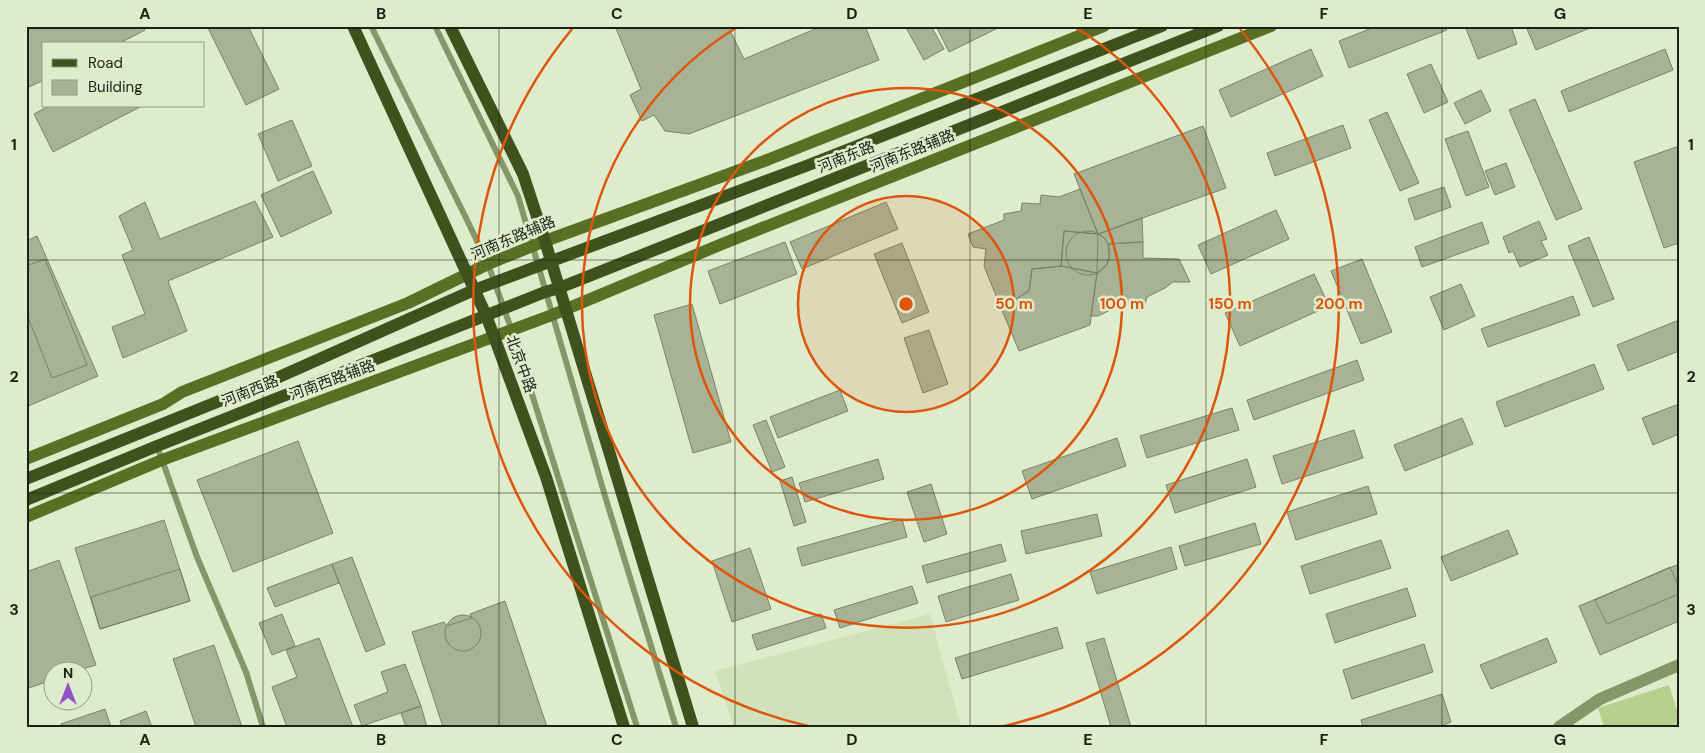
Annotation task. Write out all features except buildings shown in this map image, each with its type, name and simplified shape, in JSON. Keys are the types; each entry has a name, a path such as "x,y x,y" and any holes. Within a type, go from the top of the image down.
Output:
{"main road":[{"name":"北京中路","path":"353,26 486,315 546,477 624,727"},
{"path":"450,26 523,174 693,727"},
{"name":"河南东路","path":"474,290 806,166 1162,26"},
{"name":"河南东路","path":"486,315 559,288 1218,26"},
{"name":"河南西路","path":"26,479 279,377 474,290"},
{"name":"河南西路","path":"26,500 486,315"}],"street":[{"name":"河南东路辅路","path":"467,275 532,246 766,160 1104,26"},
{"name":"河南东路辅路","path":"566,310 722,244 1271,26"},
{"path":"26,459 163,404 182,392 408,303 467,275"},
{"name":"河南西路辅路","path":"26,517 162,460 566,310"},
{"path":"1559,727 1600,699 1679,665"}],"lane":[{"path":"371,26 488,264 512,331 637,727"},
{"path":"435,26 518,196 604,496 676,727"},
{"path":"157,446 197,557 246,672 263,727"}],"shaded area":[{"path":"930,614 961,727 734,727 715,671"},
{"path":"1669,685 1679,716 1679,727 1604,727 1598,708"}]}
